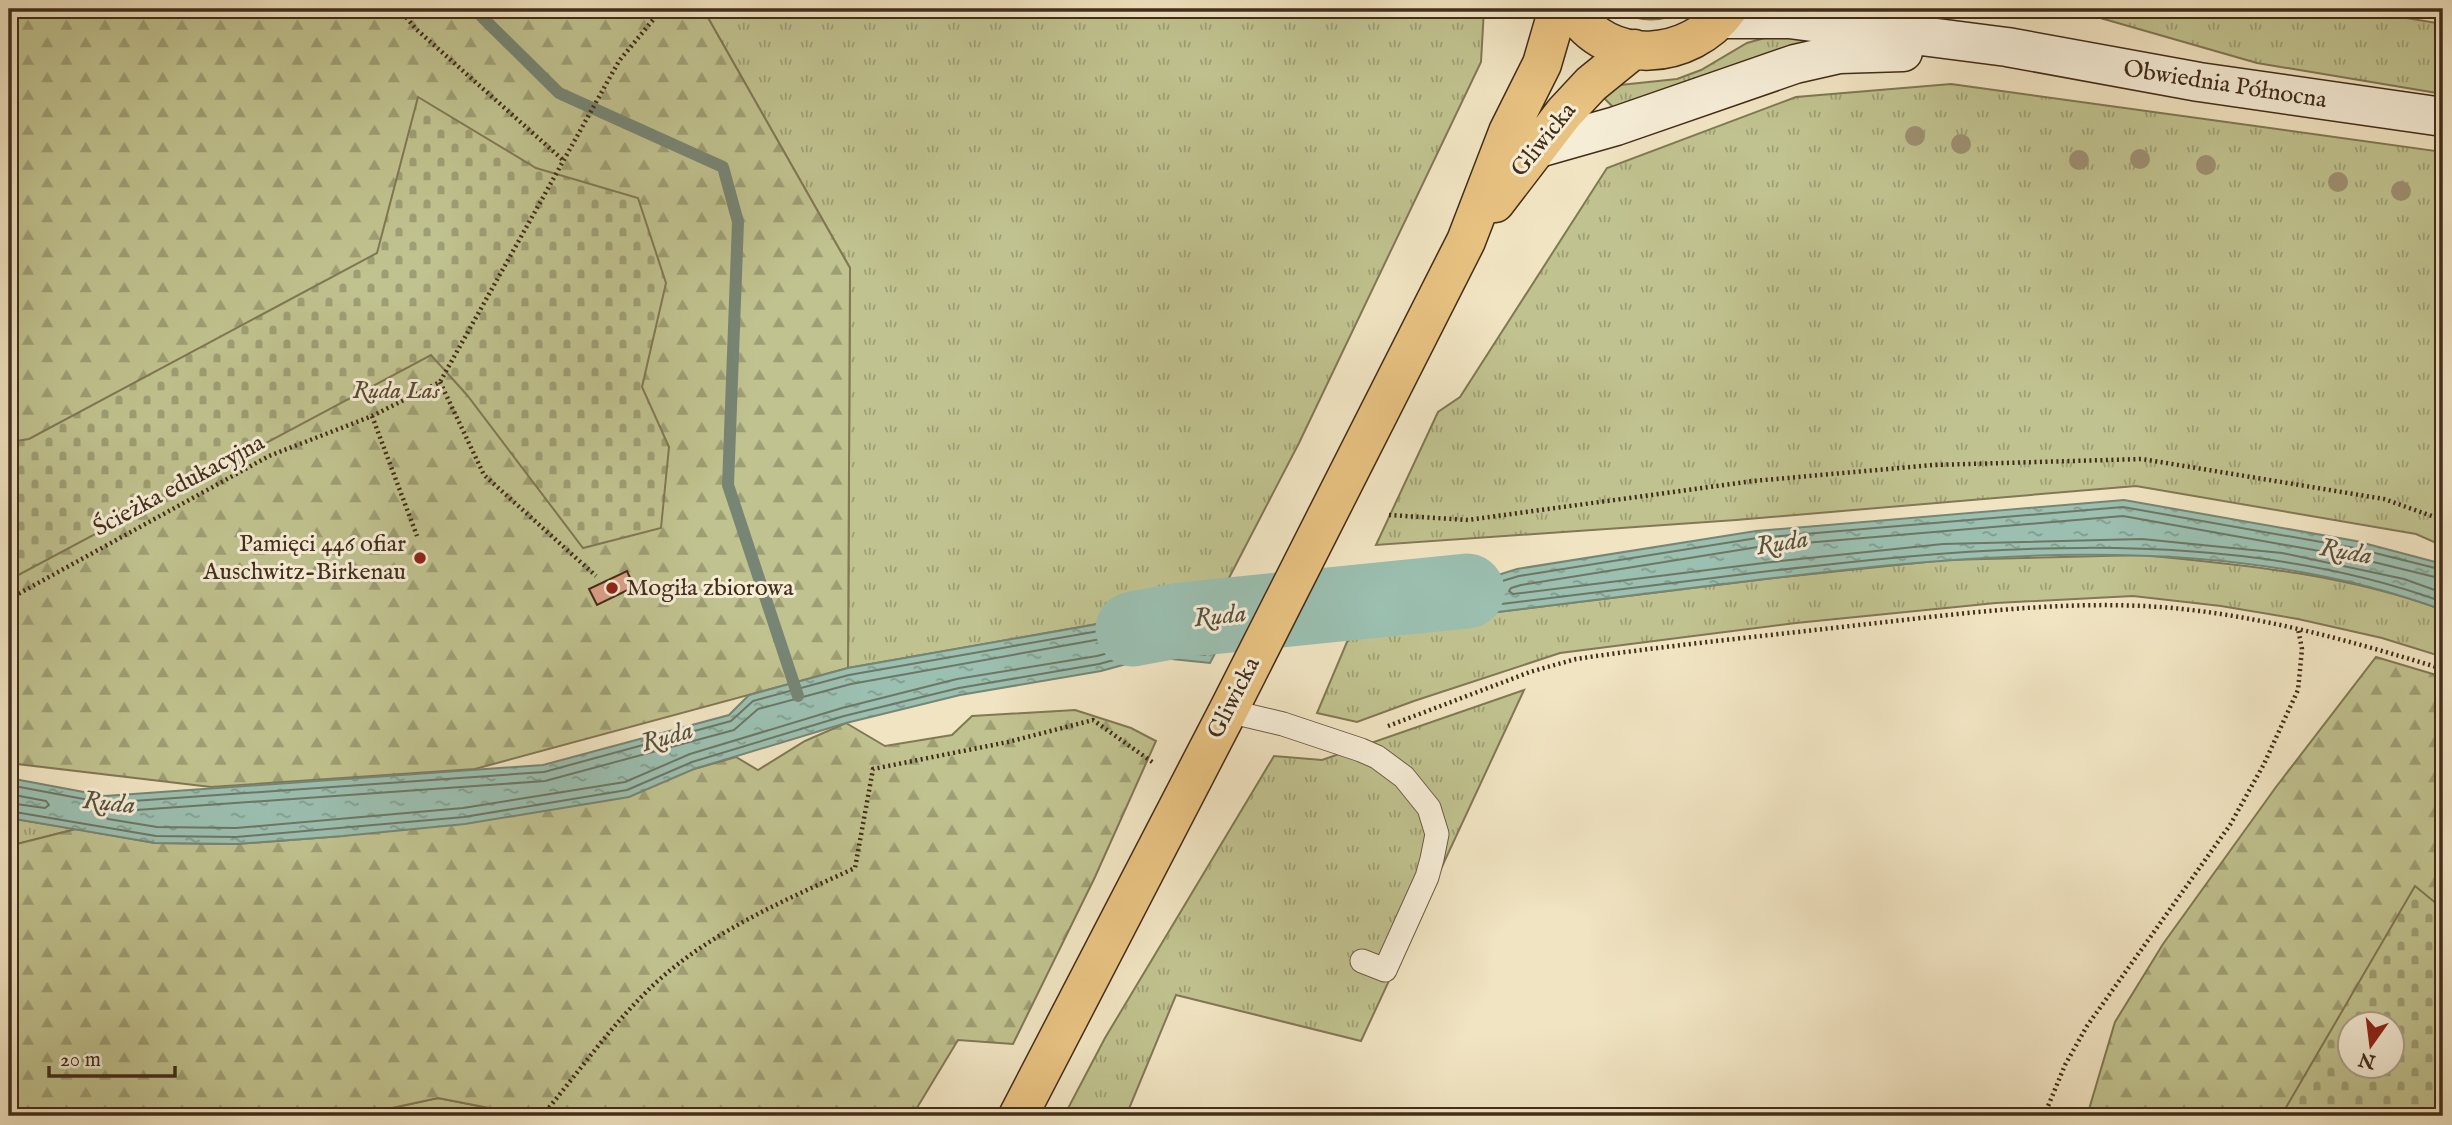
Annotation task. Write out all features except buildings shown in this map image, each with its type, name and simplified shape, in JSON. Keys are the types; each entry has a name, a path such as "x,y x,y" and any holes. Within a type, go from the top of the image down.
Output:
{"main road":[{"name":"Gliwicka","path":"1018,1116 1228,712 1466,241 1508,132 1542,64 1558,9"},
{"path":"1573,9 1589,28 1604,40 1634,49 1660,51 1693,41 1724,14"},
{"name":"Obwiednia Północna","path":"1894,9 2007,47"},
{"path":"1931,9 2007,47"},
{"name":"Obwiednia Północna","path":"1724,14 1790,19 2007,47 2199,82 2443,117"},
{"path":"1535,149 1616,127 1795,64 1839,54 2007,47"},
{"name":"Gliwicka","path":"1466,241 1535,149 1591,84 1634,49"}],"lane":[{"path":"1228,712 1283,724 1377,757 1404,777 1429,808 1437,834 1427,877 1385,970 1362,961"}],"path":[{"path":"399,9 416,29 563,160"},
{"path":"596,576 484,475 440,382 619,61 662,9"},
{"name":"Ścieżka edukacyjna","path":"9,599 269,456 372,416 440,382"},
{"path":"372,416 417,536"},
{"path":"1389,515 1468,520 1753,481 1933,465 2142,460 2384,499 2443,520"},
{"path":"1339,743 1530,672 1576,659 1932,617 2061,606 2159,607 2215,613 2298,629 2443,668"},
{"path":"2044,1116 2065,1065 2087,1026 2230,825 2264,764 2298,690 2302,649 2298,629"},
{"path":"542,1116 639,1000 673,968 755,914 855,867 873,769 1008,742 1093,720 1162,769"}],"green space":[{"name":"Ruda Las","path":"9,9 703,9 850,268 848,668 475,769 211,787 9,763"},
{"path":"703,9 1484,9 1481,62 1299,443 1216,603 848,668 850,268"},
{"path":"1616,9 1686,9 1669,17 1651,20 1633,17"},
{"path":"2069,9 2352,9 2443,24 2443,94 2257,63"},
{"path":"1775,35 1816,39 1617,111 1600,94 1620,85 1677,79 1701,70 1747,43"},
{"path":"1951,84 2443,152 2443,546 2416,534 2136,486 1736,520 1376,545 1438,412 1460,397 1607,168 1796,97"},
{"path":"418,97 536,168 638,198 666,283 642,387 669,447 661,528 583,548 467,395 431,355 9,580 9,442 29,439 377,253"},
{"path":"2143,555 2257,567 2332,579 2443,610 2443,657 2382,638 2298,619 2221,606 2133,596 1996,603 1796,623 1560,653 1357,722 1317,713 1352,630 1774,578 1945,560"},
{"path":"2376,657 2443,677 2443,1116 2087,1116 2115,1022 2163,944 2276,787"},
{"path":"1524,690 1361,1041 1176,995 1126,1116 1064,1116 1105,1038 1274,756 1322,760"},
{"path":"1075,710 1131,728 1156,741 1095,877 1013,1044 958,1040 912,1116 513,1116 510,1112 438,1098 378,1111 9,1114 9,846 76,829 155,843 236,844 343,836 694,769 736,757 758,770 805,741 846,723 885,746 952,735 972,716"},
{"path":"9,818 76,829 9,846"},
{"path":"2415,886 2443,909 2443,1116 2281,1116 2336,1022 2336,1080 2406,1080 2406,1010 2343,1010"},
{"path":"438,1098 510,1112 513,1116 9,1116 378,1111"}],"water":[{"path":"2124,500 2356,541 2443,564 2443,610 2356,583 2266,566 2175,557 2082,555 1989,558 1805,574 1352,630 1380,568 1419,583 1479,581 1517,569 1756,531"},
{"path":"1252,584 1210,663 1152,657 1101,671 960,695 846,723 694,769 629,797 465,824 236,844 155,843 9,818 9,778 105,796 543,765 729,715 749,695 848,668 1098,624"}],"waterway":[{"path":"486,9 482,17 559,93 723,167 738,222 728,485 798,696"},
{"name":"Ruda","path":"1133,629 1181,620 1467,591"}],"place":[{"name":"Pamięci 446 ofiar Auschwitz-Birkenau","path":"420,558"},
{"name":"Mogiła zbiorowa","path":"612,588"}]}
